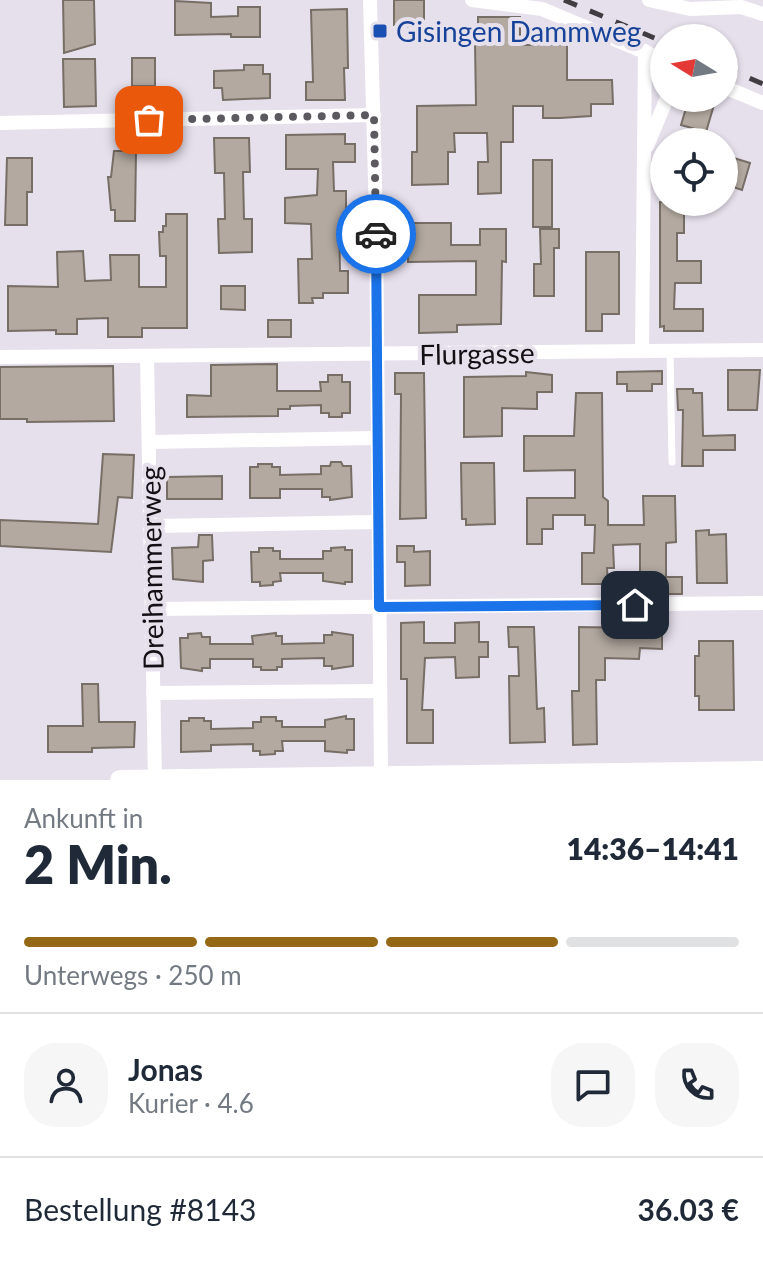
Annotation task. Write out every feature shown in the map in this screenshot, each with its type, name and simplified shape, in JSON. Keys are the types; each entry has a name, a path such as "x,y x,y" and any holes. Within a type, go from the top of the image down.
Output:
{"street":[{"path":"370,0 381,775"},
{"path":"472,0 542,9 650,53"},
{"path":"649,0 671,7 707,4 741,7 763,14"},
{"path":"642,350 645,51"},
{"path":"738,93 763,103"},
{"path":"643,154 661,112"},
{"path":"0,123 374,115"},
{"name":"Flurgasse","path":"0,357 763,350"},
{"name":"Dreihammerweg","path":"147,356 155,780"},
{"path":"150,442 376,438"},
{"path":"151,526 377,522"},
{"path":"151,609 763,603"},
{"path":"153,693 380,691"},
{"path":"120,780 763,771"}],"lane":[{"path":"670,350 672,462"}],"building":[{"path":"63,0 94,0 95,44 64,53"},
{"path":"394,0 424,0 424,33 408,33 408,25 394,25"},
{"path":"175,1 211,3 211,17 238,16 238,7 260,7 260,37 175,35"},
{"path":"347,9 345,100 306,100 306,82 313,82 311,10"},
{"path":"478,17 520,17 520,45 567,45 567,80 612,80 613,104 591,104 591,116 560,118 543,118 543,106 513,106 513,142 501,142 501,193 478,194 478,162 488,162 487,133 454,133 455,152 448,152 448,184 412,185 412,152 417,152 417,106 476,105"},
{"path":"132,58 155,58 155,86 132,86"},
{"path":"63,59 95,59 96,106 64,107"},
{"path":"244,65 263,65 263,74 270,74 270,98 223,100 222,88 214,88 214,71 244,70"},
{"path":"685,112 712,112 707,128 681,125"},
{"path":"345,134 345,144 355,144 355,162 333,162 334,191 346,191 346,223 339,223 340,271 348,271 348,293 323,293 323,298 312,298 313,303 299,303 298,259 312,259 311,224 285,223 285,198 317,195 318,169 286,169 286,135"},
{"path":"214,138 249,138 250,172 243,172 244,219 252,219 252,252 219,253 218,219 225,219 224,173 215,173"},
{"path":"114,151 136,151 135,221 115,221 115,210 111,210 108,177 111,177"},
{"path":"7,158 32,158 32,192 27,192 27,225 5,225"},
{"path":"738,159 750,163 742,190 738,189"},
{"path":"533,160 552,160 552,227 533,227"},
{"path":"166,214 187,214 187,328 142,328 142,337 108,337 108,318 77,319 77,334 56,334 56,330 8,331 8,286 58,287 57,252 83,251 85,281 111,280 110,255 139,255 139,287 166,287 166,256 160,256 159,232 163,232 163,226 166,226"},
{"path":"660,216 684,216 684,233 677,233 677,261 701,261 701,283 675,283 674,309 703,309 703,331 664,331 664,326 660,327"},
{"path":"408,223 451,223 451,245 480,245 480,229 506,229 501,324 457,325 457,332 419,333 419,295 476,295 476,261 408,262"},
{"path":"540,229 559,229 559,248 554,248 554,296 534,296 534,264 541,264"},
{"path":"586,252 619,252 619,314 602,314 602,331 586,331"},
{"path":"221,286 245,286 245,310 221,309"},
{"path":"268,320 291,320 291,337 268,337"},
{"path":"277,364 277,391 321,391 320,382 328,382 328,375 342,375 342,382 350,382 350,413 342,413 342,417 329,417 329,413 321,413 321,405 278,409 278,416 187,417 187,395 211,396 211,365"},
{"path":"113,366 114,421 27,422 27,419 0,419 0,367"},
{"path":"728,370 760,370 757,410 728,410"},
{"path":"662,371 662,384 652,384 652,391 627,391 627,384 617,384 617,372"},
{"path":"526,372 552,375 552,392 537,392 537,409 502,408 502,436 464,437 464,377 526,376"},
{"path":"395,373 424,373 426,518 400,519 401,394 395,394"},
{"path":"677,389 693,389 693,393 702,393 703,436 735,435 735,450 703,450 703,466 682,466 683,410 678,410"},
{"path":"576,393 602,393 603,497 608,501 608,525 644,525 643,496 675,496 676,542 666,543 666,577 682,577 682,594 665,594 665,581 640,581 640,544 613,545 614,568 607,568 608,584 582,584 582,553 594,553 595,525 585,525 585,515 553,515 553,529 542,529 542,544 527,544 527,498 575,498 575,470 524,471 524,436 574,436"},
{"path":"103,454 134,455 132,498 118,497 111,552 0,546 0,520 98,524"},
{"path":"331,462 351,466 352,497 330,500 330,497 322,497 322,489 280,489 280,498 250,498 250,467 272,464 272,467 280,467 280,475 321,474 321,466 330,466"},
{"path":"461,463 494,463 495,524 466,525 466,519 462,519"},
{"path":"222,476 222,499 167,499 167,477"},
{"path":"709,530 709,535 726,534 727,583 697,583 696,531"},
{"path":"199,535 212,535 213,560 203,561 203,582 173,579 172,548 198,547"},
{"path":"397,546 414,546 414,552 430,551 430,585 405,586 405,562 397,562"},
{"path":"345,547 345,550 352,550 352,582 323,581 323,573 280,573 281,581 273,582 273,585 260,586 260,582 252,582 251,552 259,552 259,548 280,551 280,559 323,559 323,551"},
{"path":"424,622 424,643 455,643 455,623 479,622 479,642 488,642 488,657 479,657 479,677 456,678 455,657 425,658 422,710 433,710 433,743 407,743 407,679 401,679 401,623"},
{"path":"638,624 662,625 662,649 640,648 639,659 605,658 605,680 596,680 597,744 573,745 572,691 579,691 579,627 638,628"},
{"path":"508,627 534,627 537,709 544,708 545,742 510,743 509,676 519,676 518,647 509,647"},
{"path":"332,632 353,635 353,666 332,669 332,666 324,666 324,658 282,659 282,667 277,667 277,670 261,670 261,667 253,667 253,659 210,659 210,668 202,668 202,671 181,668 180,638 188,638 188,634 201,633 202,637 210,637 210,644 253,644 252,636 276,633 276,636 282,636 282,644 324,643 324,635 332,635"},
{"path":"699,641 733,641 734,710 699,710 699,696 695,696 695,656 699,656"},
{"path":"82,684 98,684 99,722 135,722 134,747 92,748 92,752 48,752 48,726 83,726"},
{"path":"346,716 346,719 354,719 354,750 347,750 347,753 325,751 325,741 282,741 283,751 275,751 275,754 260,755 260,751 253,751 253,744 211,745 211,751 181,752 181,721 189,721 189,718 211,721 211,729 253,728 253,722 261,722 261,717 276,717 276,721 282,721 282,727 325,727 325,720"}],"railway":[{"path":"564,0 650,36"},
{"path":"738,73 763,84"}],"way so far":[{"path":"149,120 374,115 376,234"}],"place":[{"name":"Gisingen Dammweg","path":"380,31"}],"route":[{"path":"376,234 379,607 635,605"}]}
